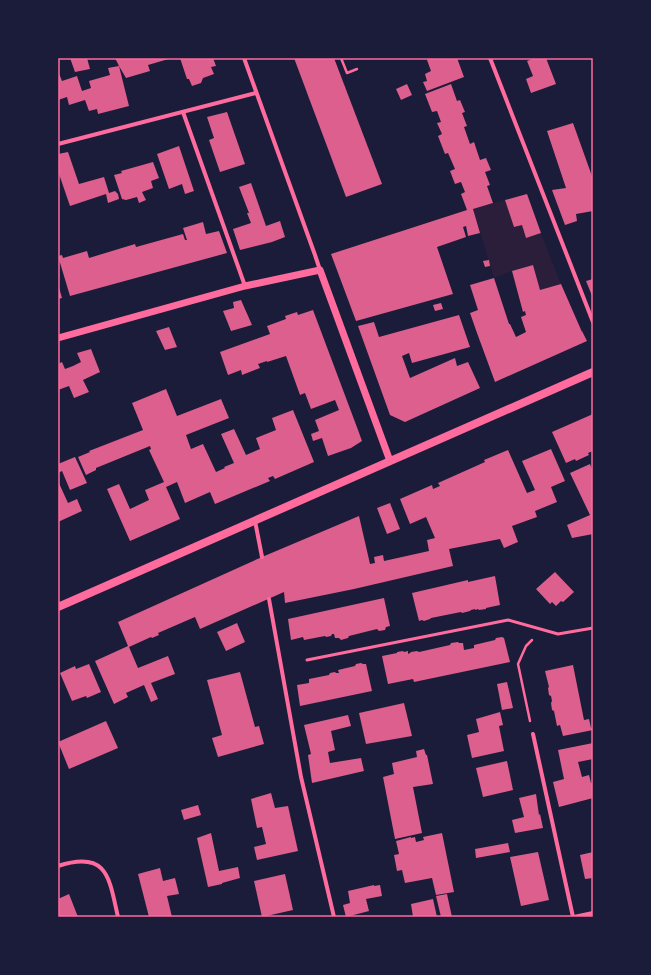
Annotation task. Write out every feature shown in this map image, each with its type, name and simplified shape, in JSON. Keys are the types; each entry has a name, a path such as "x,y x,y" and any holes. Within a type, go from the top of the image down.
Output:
{"main road":[{"path":"58,607 593,372"}],"street":[{"path":"244,58 390,461"},
{"path":"490,58 593,322"},
{"path":"58,144 256,93"},
{"path":"183,112 244,286"},
{"path":"58,338 244,286 320,270"},
{"path":"255,521 262,557"},
{"path":"269,598 301,777 334,917"},
{"path":"533,734 574,917 593,913"},
{"path":"58,866 86,861 96,864 105,872 110,882 118,917"}],"lane":[{"path":"307,660 508,620 558,634 593,628"}],"path":[{"path":"341,58 347,73 357,70"},
{"path":"533,734 518,664 526,646 542,630"}],"shaded area":[{"path":"505,200 514,227 522,225 526,238 541,233 561,284 540,290 533,265 494,278 473,209"}],"building":[{"path":"70,58 87,58 90,69 75,72"},
{"path":"115,58 172,58 148,65 150,71 126,78"},
{"path":"180,58 213,58 216,66 211,67 214,74 203,78 201,83 192,86 189,79 187,79"},
{"path":"294,58 334,58 382,184 346,197"},
{"path":"431,58 457,58 464,77 427,91 423,82 427,81 425,74 431,71 427,60"},
{"path":"535,58 546,58 556,84 531,93 526,79 533,76 527,61"},
{"path":"119,66 129,106 98,114 97,109 89,111 85,100 69,105 67,97 58,100 58,71 62,81 77,76 82,91 91,88 89,81 110,75 108,68"},
{"path":"407,84 412,95 401,100 396,89"},
{"path":"451,84 457,101 460,100 465,112 462,113 467,126 464,127 470,144 474,142 480,160 486,158 491,170 485,172 490,185 487,186 493,203 473,209 480,233 468,236 466,226 463,227 466,237 437,247 453,294 356,321 331,254 467,210 461,194 465,192 461,182 455,184 450,171 455,169 448,153 445,154 438,136 442,134 437,123 441,122 437,111 432,112 425,94"},
{"path":"227,112 245,164 220,172 209,140 214,138 207,117"},
{"path":"573,123 593,179 593,211 576,214 577,221 565,225 552,190 566,188 547,131"},
{"path":"179,146 194,191 185,194 182,184 169,189 157,154"},
{"path":"68,152 79,184 104,177 109,193 115,191 118,194 119,199 108,203 106,194 70,206 58,174 58,154"},
{"path":"153,162 159,178 151,181 153,188 142,192 146,200 139,203 137,197 126,200 122,199 114,175 122,173 121,171"},
{"path":"251,183 266,226 280,221 285,237 240,250 233,229 251,223 247,213 249,213 239,187"},
{"path":"527,194 541,233 526,238 522,225 514,227 505,200"},
{"path":"203,222 206,234 219,231 227,253 70,296 58,256 62,255 63,258 87,251 89,258 135,244 136,247 183,234 185,240 187,240 183,228"},
{"path":"489,260 490,266 485,267 483,261"},
{"path":"533,265 540,290 561,284 587,341 495,382 470,313 478,310 470,285 494,278 509,324 516,337 526,332 521,317 526,315 525,311 523,312 512,271"},
{"path":"593,279 593,298 586,281"},
{"path":"58,284 62,298 58,299"},
{"path":"241,300 252,325 231,331 223,311 234,308 233,302"},
{"path":"441,303 443,309 435,311 433,305"},
{"path":"313,310 362,441 351,448 328,456 322,438 313,441 311,434 319,431 315,420 339,410 335,400 311,409 305,393 300,395 286,356 258,364 260,368 242,375 241,370 228,375 220,352 270,334 267,326 286,319 285,316 297,312 298,315"},
{"path":"459,315 470,347 412,363 409,353 402,356 410,378 455,358 457,366 468,362 480,388 405,422 390,415 358,326 374,322 379,337"},
{"path":"169,327 177,347 165,350 156,331"},
{"path":"91,349 100,372 83,380 89,392 74,398 69,386 58,390 58,364 62,362 65,369 73,366 81,362 77,353"},
{"path":"166,389 177,416 221,399 229,418 186,435 191,449 203,444 216,472 234,463 221,434 234,429 246,455 260,449 256,438 276,430 272,418 293,410 314,462 275,479 273,476 268,478 270,481 215,504 210,492 185,503 177,482 166,487 180,519 130,541 107,489 119,484 130,509 149,500 145,490 164,482 149,450 151,449 150,446 96,468 96,470 86,475 78,457 90,452 89,451 143,430 132,403"},
{"path":"593,414 593,451 588,453 589,455 576,461 575,459 566,463 552,432"},
{"path":"551,449 565,481 551,487 557,502 535,511 537,517 512,526 518,542 504,548 500,539 449,549 453,566 354,589 285,603 284,592 200,629 195,617 158,633 159,635 129,647 138,668 168,656 175,674 151,683 158,699 151,702 144,685 126,693 128,697 114,704 95,661 128,646 118,622 262,557 359,516 370,564 375,563 374,557 383,555 384,561 429,551 427,540 435,538 426,517 410,524 400,499 432,485 433,489 440,486 438,483 508,450 527,493 535,490 522,461"},
{"path":"75,457 87,483 70,490 62,471 58,473 58,464"},
{"path":"590,464 593,472 593,534 572,538 567,525 590,515 570,473"},
{"path":"58,481 68,503 77,499 82,511 58,522"},
{"path":"390,503 400,529 387,534 377,508"},
{"path":"555,572 574,592 556,606 552,602 550,604 536,589"},
{"path":"495,576 500,605 486,609 475,609 419,621 412,593 468,580 468,582"},
{"path":"384,598 390,626 386,627 385,630 379,631 377,629 349,636 348,638 341,640 339,638 335,638 334,634 332,634 331,636 326,637 304,640 303,637 291,640 288,619"},
{"path":"237,623 245,642 226,651 217,632"},
{"path":"502,637 504,638 510,662 414,682 413,679 388,684 382,656 403,651 408,651 408,654 411,652 419,652 458,642 463,643 464,650 474,648 474,645"},
{"path":"361,663 366,664 372,691 300,706 297,685 309,683 309,679 329,675 330,673 339,673 338,670"},
{"path":"89,664 101,692 87,698 86,696 72,701 60,673 75,666 76,669"},
{"path":"573,665 584,720 589,719 593,730 563,736 560,725 557,726 554,711 552,710 552,701 551,696 549,695 549,687 545,671"},
{"path":"240,672 255,727 259,726 264,744 218,757 212,738 222,735 207,680"},
{"path":"507,682 513,708 502,710 497,684"},
{"path":"404,703 412,736 366,744 359,713"},
{"path":"500,712 503,725 499,726 504,751 472,758 467,735 479,732 476,719"},
{"path":"348,715 351,726 331,731 335,750 328,752 330,763 361,758 364,771 312,783 308,755 311,754 304,725"},
{"path":"106,721 118,748 69,769 58,742"},
{"path":"593,743 593,759 578,762 582,777 589,775 591,783 593,783 593,798 559,807 553,782 564,779 558,750"},
{"path":"424,749 427,755 433,784 413,787 422,833 395,839 383,777 394,774 392,763 417,757 416,751"},
{"path":"507,761 513,790 483,797 476,768"},
{"path":"271,793 275,808 288,806 298,851 257,860 254,847 266,844 262,827 257,828 251,799"},
{"path":"536,794 539,815 540,814 543,828 515,833 512,820 524,817 519,798"},
{"path":"198,805 201,815 184,820 181,810"},
{"path":"211,833 219,871 238,867 240,878 208,887 197,838"},
{"path":"442,833 454,892 436,895 432,878 405,883 402,870 397,871 394,855 399,854 396,841 415,837 416,842 424,840 423,837"},
{"path":"508,843 510,852 476,858 475,849"},
{"path":"538,852 549,900 521,906 510,857"},
{"path":"593,852 593,878 585,879 580,855"},
{"path":"160,868 163,881 175,878 179,894 167,896 172,917 149,917 138,874"},
{"path":"285,874 293,910 262,917 254,881"},
{"path":"380,885 382,896 366,899 369,911 346,917 343,905 350,903 348,891"},
{"path":"69,894 78,917 58,917 58,899"},
{"path":"447,894 452,917 441,917 436,896"},
{"path":"433,899 437,917 413,917 411,904"}]}
